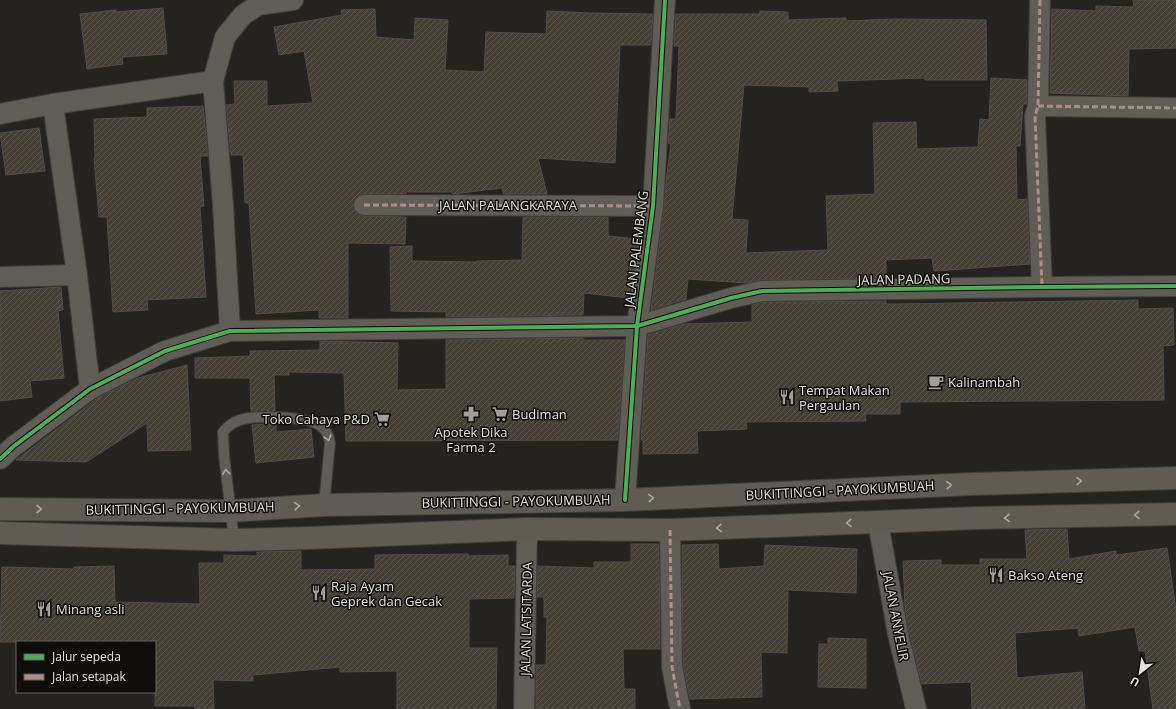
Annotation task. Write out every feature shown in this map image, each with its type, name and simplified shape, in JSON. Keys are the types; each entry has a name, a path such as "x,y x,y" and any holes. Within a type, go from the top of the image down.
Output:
{"highway":[{"name":"BUKITTINGGI - PAYOKUMBUAH","path":"0,509 230,510 324,505 625,500 972,484 1176,478"},
{"path":"972,484 977,518"},
{"name":"BUKITTINGGI - PAYOKUMBUAH","path":"0,533 234,540 527,529 670,530 977,518 1176,514"}],"street":[{"path":"230,331 223,205 213,82 225,37 243,15 258,5 293,0"},
{"name":"JALAN PALEMBANG","path":"625,500 637,326 653,206 666,0"},
{"path":"1040,0 1038,106 1036,116 1042,287"},
{"path":"0,114 53,104 213,82"},
{"path":"53,104 77,275 90,389"},
{"path":"1038,106 1176,108"},
{"name":"JALAN PALANGKARAYA","path":"364,205 653,206"},
{"path":"0,277 77,275"},
{"name":"JALAN PADANG","path":"0,459 14,446 90,389 165,351 230,331 637,326 731,298 762,291 1176,286"},
{"name":"JALAN ANYELIR","path":"878,522 898,634 916,709"},
{"name":"JALAN LATSITARDA","path":"524,709 527,529"},
{"path":"670,530 672,667 680,709"}],"lane":[{"path":"234,540 224,455 223,432 233,422 249,418 277,418 312,421 322,427 328,434 330,443 324,505"}],"building":[{"path":"1133,0 1176,0 1176,48 1129,49 1128,96 1050,93 1052,9 1096,11 1096,6 1134,7"},
{"path":"163,8 167,54 122,57 123,64 87,69 80,14 116,10 116,12"},
{"path":"375,9 376,37 414,40 415,18 448,20 445,70 484,72 486,32 546,34 547,11 653,14 651,45 620,45 615,163 538,158 547,194 504,194 502,188 453,194 452,192 406,192 406,194 359,195 354,199 353,205 354,210 359,215 406,217 405,244 348,243 348,318 319,318 319,310 256,314 249,203 245,203 243,155 231,155 226,105 235,104 234,81 267,81 267,106 313,103 304,51 279,55 274,27 342,15 341,10"},
{"path":"760,11 788,12 788,20 846,18 846,21 893,19 986,20 987,80 925,80 925,78 837,81 838,91 809,92 809,87 744,85 732,219 748,220 746,253 828,250 826,196 875,194 873,123 916,122 917,149 978,147 980,119 989,120 991,78 1027,80 1027,104 1023,104 1020,146 1016,146 1017,200 1027,199 1030,264 934,271 932,258 886,260 886,278 762,280 746,283 688,279 686,299 651,310 671,144 668,143 670,119 676,119 679,46 674,46 676,14 760,14"},
{"path":"203,106 208,156 200,156 204,206 200,207 206,297 147,300 148,310 113,312 107,217 99,217 94,158 94,119 147,117 147,108"},
{"path":"39,128 45,171 6,175 0,133"},
{"path":"523,217 608,217 608,236 637,239 629,298 584,293 583,315 446,317 446,312 391,311 390,247 412,246 412,261 477,262 522,260"},
{"path":"61,287 63,310 58,311 64,378 30,381 32,397 0,401 0,291"},
{"path":"1138,300 1138,309 1173,308 1174,345 1163,346 1164,400 900,402 900,414 865,414 866,421 746,422 747,429 697,431 698,453 643,454 643,440 641,440 648,335 684,324 752,322 752,305 763,302 886,301 886,304 897,304"},
{"path":"583,338 583,340 625,340 618,440 346,441 344,373 289,372 289,375 274,375 275,411 251,412 250,378 195,378 195,358 250,356 250,351 320,350 320,341 398,343 397,390 446,389 446,340"},
{"path":"187,365 191,450 148,451 147,423 86,462 16,460 99,397 138,378"},
{"path":"276,424 276,432 311,429 314,457 256,463 252,425"},
{"path":"1067,529 1069,559 1116,551 1116,555 1167,548 1176,610 1176,709 1153,709 1145,651 1139,651 1135,627 1079,636 1078,628 1015,633 1017,678 1082,672 1085,709 972,709 971,682 922,684 909,632 905,607 903,561 941,560 941,565 980,565 980,559 1027,559 1025,530"},
{"path":"631,544 659,544 660,649 623,649 624,689 635,689 635,709 536,709 536,665 546,665 547,617 544,617 544,597 537,597 538,566 594,568 594,562 631,562"},
{"path":"718,544 719,569 764,566 765,545 857,549 856,593 788,590 787,653 761,652 762,697 690,699 683,666 682,545"},
{"path":"301,551 301,570 375,569 375,555 508,555 508,566 515,566 514,598 469,599 469,648 497,648 496,709 397,709 397,671 340,672 340,667 253,675 253,681 213,680 214,709 195,709 195,706 155,706 156,641 0,642 2,567 74,569 74,567 114,566 115,602 200,604 199,563 224,563 224,555 257,556 257,552"},
{"path":"828,638 866,639 866,688 818,687 819,644 828,644"}],"marked path":[{"path":"1040,0 1038,106 1035,116 1042,287"},
{"path":"1038,106 1176,108"},
{"path":"364,205 653,206"},
{"path":"670,530 672,667 680,709"}],"cycle path":[{"path":"625,500 637,326 653,206 665,0"},
{"path":"0,459 14,446 90,389 165,351 230,331 637,326 731,298 762,291 1176,286"}],"place":[{"name":"Kalinambah","path":"936,382"},
{"name":"Tempat Makan Pergaulan","path":"787,397"},
{"name":"Apotek Dika Farma 2","path":"471,414"},
{"name":"Budiman","path":"500,414"},
{"name":"Toko Cahaya P&D","path":"382,419"},
{"name":"Bakso Ateng","path":"996,575"},
{"name":"Raja Ayam Geprek dan Gecak","path":"319,593"},
{"name":"Minang asli","path":"44,609"}]}
